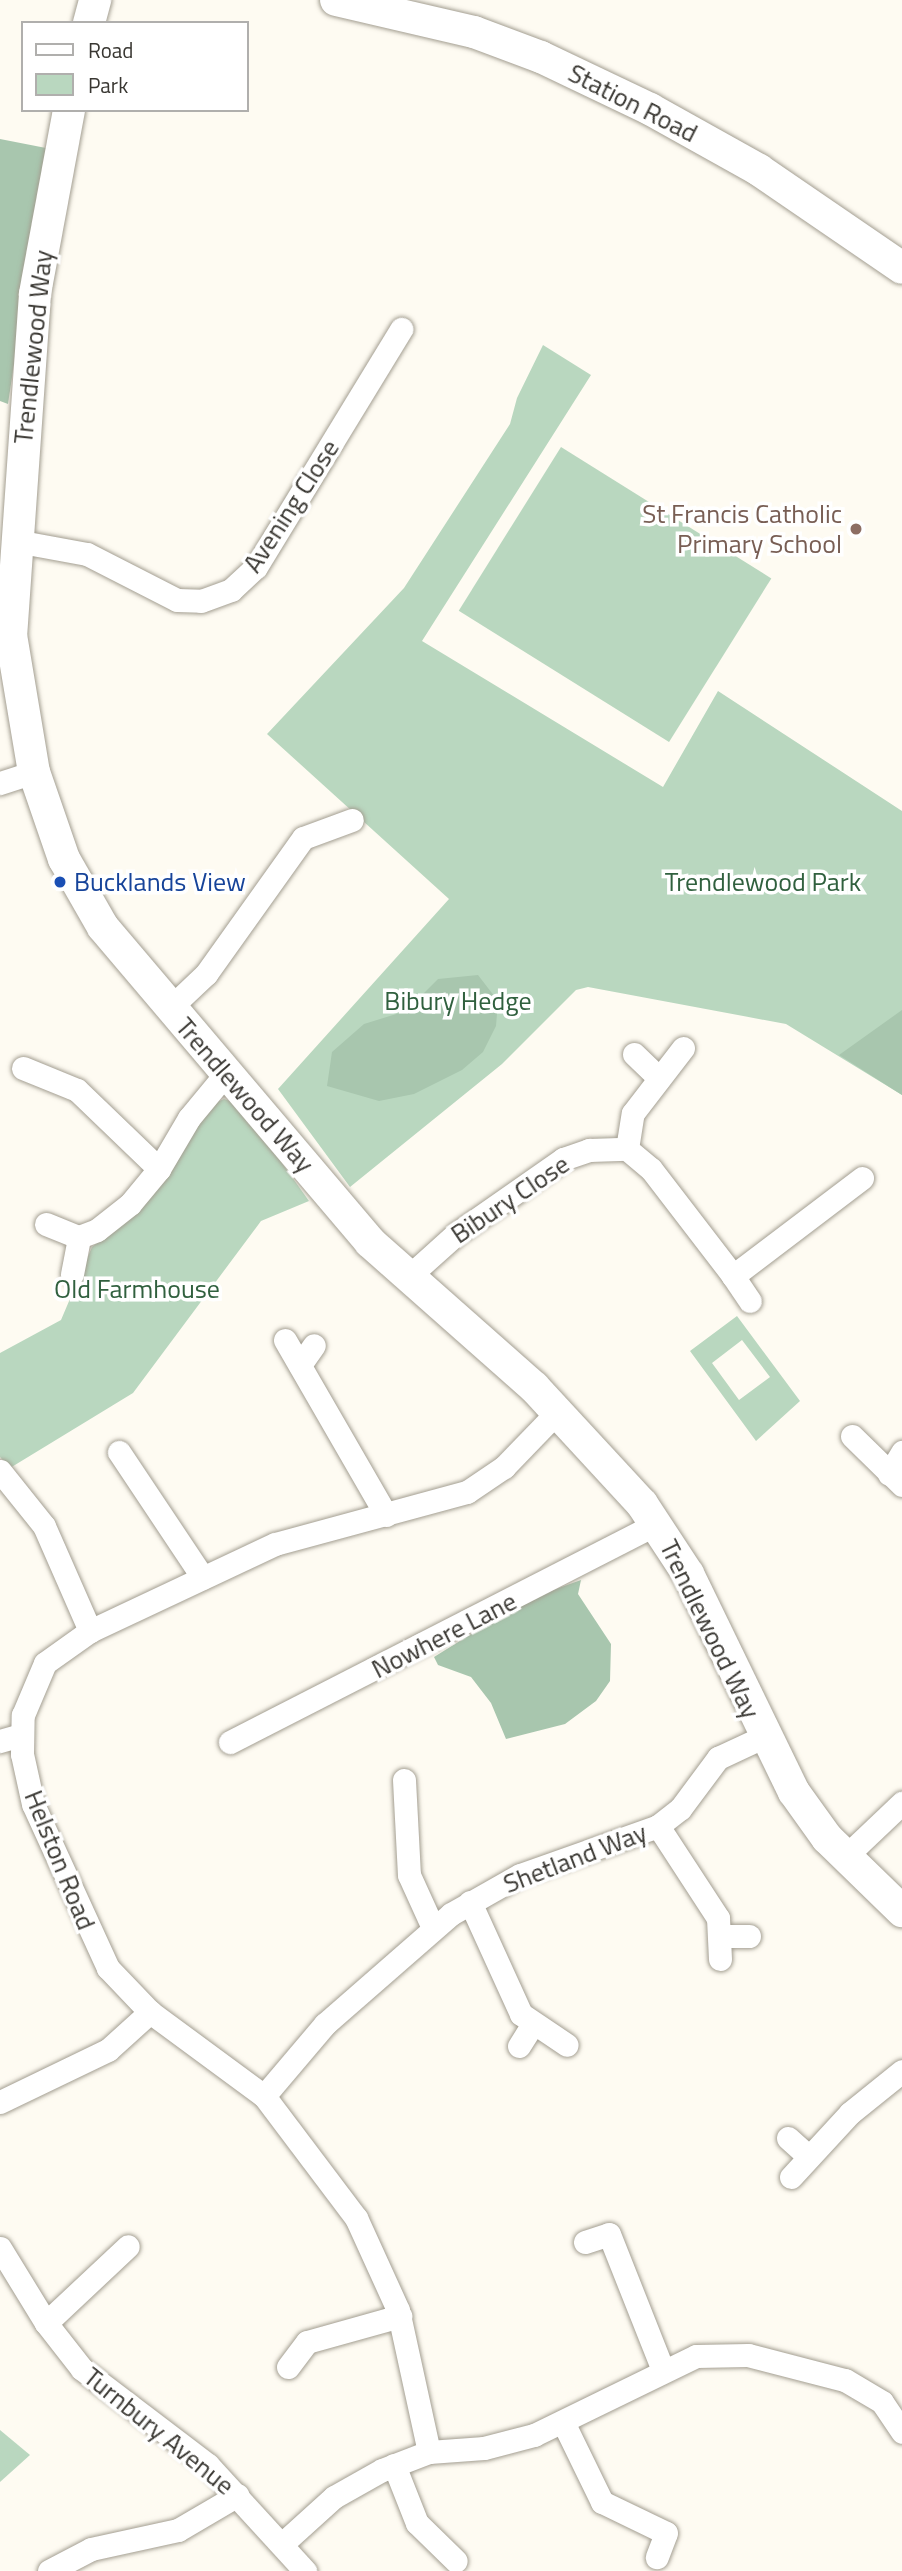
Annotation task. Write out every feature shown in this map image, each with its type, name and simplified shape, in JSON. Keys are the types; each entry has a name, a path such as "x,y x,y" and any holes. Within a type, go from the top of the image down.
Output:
{"street":[{"path":"90,21 95,0"},
{"name":"Station Road","path":"336,0 474,32 541,57 759,170 902,268"},
{"name":"Trendlewood Way","path":"69,112 35,294 11,635 34,772 80,892 170,1008 407,1278 558,1411 656,1524 688,1574 764,1737 794,1792 845,1857 902,1911"},
{"name":"Avening Close","path":"16,541 87,554 177,600 201,601 231,590 256,567 401,330"},
{"path":"0,783 34,772"},
{"path":"170,1008 206,974 306,836 352,820"},
{"path":"683,1048 633,1113 627,1149 667,1185 750,1301"},
{"path":"634,1054 659,1078"},
{"path":"23,1068 77,1090 159,1169"},
{"path":"72,1274 79,1237 117,1215 159,1169 189,1118 227,1072"},
{"name":"Bibury Close","path":"407,1278 456,1234 563,1159 589,1150 627,1149"},
{"path":"733,1276 862,1178"},
{"path":"46,1224 79,1237"},
{"path":"285,1340 386,1515"},
{"path":"300,1365 314,1345"},
{"name":"Helston Road","path":"429,2452 400,2316 382,2266 344,2196 264,2096 150,2012 108,1968 59,1870 10,1738 40,1669 90,1631 275,1545 476,1488 558,1411"},
{"path":"852,1436 895,1480"},
{"path":"119,1452 202,1578"},
{"path":"895,1480 902,1452"},
{"path":"0,1471 44,1526 90,1631"},
{"name":"Nowhere Lane","path":"230,1742 656,1524"},
{"name":"Shetland Way","path":"264,2096 318,2031 433,1928 470,1902 552,1862 632,1840 658,1826 680,1809 718,1758 764,1737"},
{"path":"404,1780 409,1875 433,1928"},
{"path":"845,1857 902,1803"},
{"path":"658,1826 714,1911 721,1947 748,1936"},
{"path":"470,1902 511,1997 531,2025 567,2045"},
{"path":"0,2102 108,2050 150,2012"},
{"path":"519,2046 531,2025"},
{"path":"791,2177 850,2113 902,2071"},
{"path":"788,2138 809,2157"},
{"path":"585,2242 609,2234 662,2368"},
{"path":"46,2323 128,2246"},
{"name":"Turnbury Avenue","path":"0,2248 46,2323 89,2376 200,2459 239,2495 305,2571"},
{"path":"288,2367 307,2342 400,2316"},
{"path":"282,2544 334,2497 394,2465 429,2452 484,2448 564,2424 662,2368 704,2355 748,2355 845,2380 896,2404 902,2432"},
{"path":"564,2424 601,2502 667,2533 657,2557"},
{"path":"394,2465 413,2517 460,2561"},
{"path":"50,2571 91,2549 184,2527 239,2495"}],"green space":[{"path":"0,139 46,148 8,404 0,401"},
{"name":"Trendlewood Park","path":"543,345 591,375 422,641 663,787 718,691 902,811 902,1095 786,1024 588,987 576,990 502,1064 350,1187 278,1089 449,899 267,734 404,588 510,424 517,398"},
{"path":"561,447 771,578 669,742 459,611"},
{"name":"Bibury Hedge","path":"478,975 498,1001 496,1026 483,1052 462,1070 414,1094 379,1101 327,1086 332,1052 364,1024 406,1011 438,979"},
{"path":"902,1010 902,1095 839,1055"},
{"name":"Old Farmhouse","path":"224,1099 240,1104 309,1201 261,1221 133,1393 10,1468 0,1457 0,1353 61,1320 92,1247 146,1203 207,1106"},
{"path":"737,1316 800,1401 756,1441 690,1351","holes":["742,1340 770,1377 739,1400 712,1363"]},
{"path":"581,1580 578,1594 611,1644 610,1681 596,1701 565,1724 506,1739 491,1703 471,1677 438,1665 434,1657 528,1599"},
{"path":"0,2430 30,2455 0,2482"}],"place":[{"name":"St Francis Catholic Primary School","path":"856,529"},
{"name":"Bucklands View","path":"60,882"}]}
